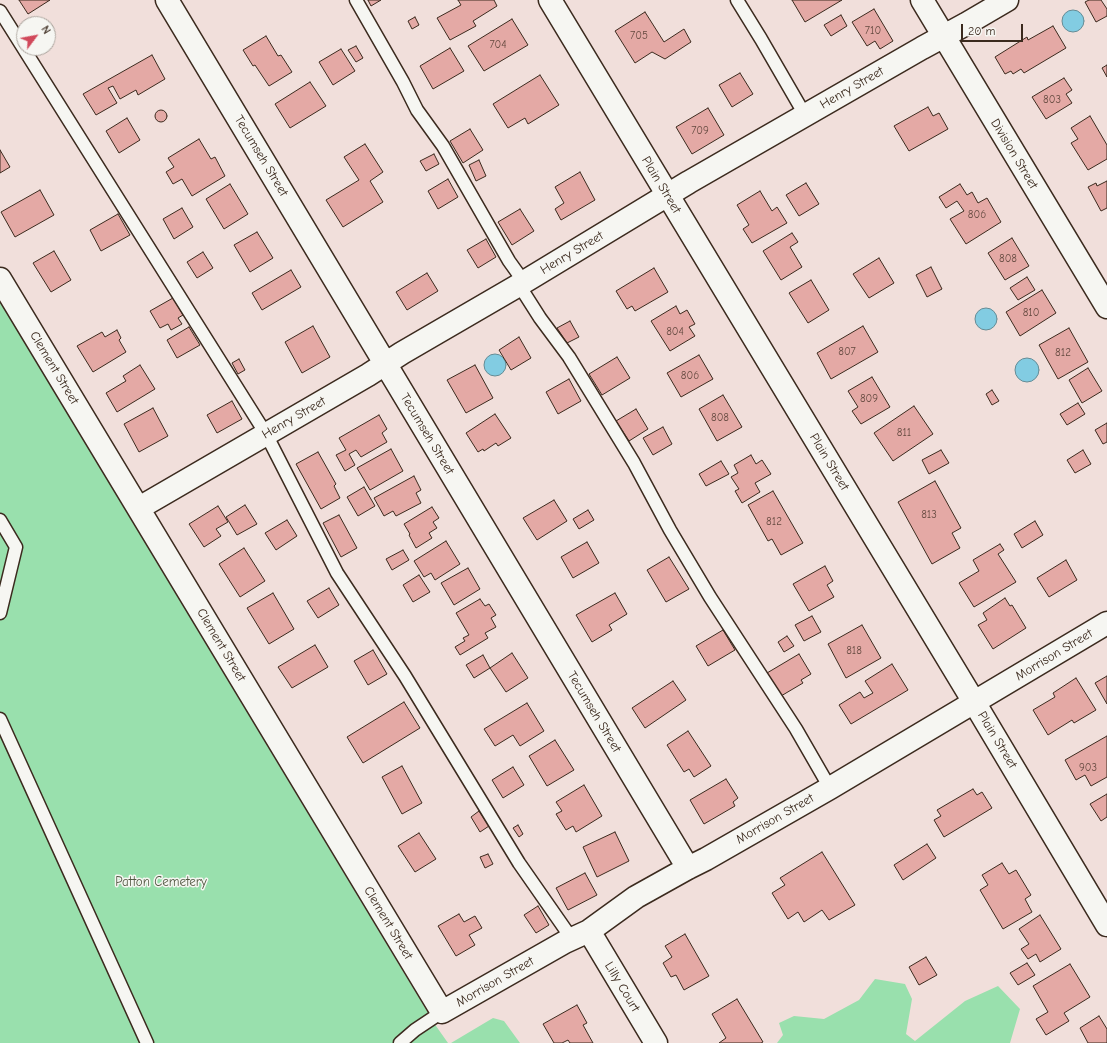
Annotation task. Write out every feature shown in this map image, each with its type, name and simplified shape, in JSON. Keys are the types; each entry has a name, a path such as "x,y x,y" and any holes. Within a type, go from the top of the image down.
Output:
{"street":[{"name":"Tecumseh Street","path":"167,0 688,868"},
{"name":"Plain Street","path":"550,0 1107,925"},
{"name":"Division Street","path":"922,0 1107,307"},
{"name":"Henry Street","path":"139,508 522,284 688,182 1007,0"},
{"name":"Clement Street","path":"0,279 442,1012"},
{"name":"Morrison Street","path":"442,1012 580,935 636,897 830,788 1107,623"},
{"name":"Lilly Court","path":"580,935 656,1043"}],"lane":[{"path":"356,0 403,82 417,110 443,146 540,318 569,357 634,464 670,530 710,597 796,729 830,788"},
{"path":"737,0 805,115"},
{"path":"0,11 266,434 337,573 405,676 519,863 580,935"},
{"path":"0,520 16,547 0,613"},
{"path":"0,719 147,1043"},
{"path":"400,1043 415,1030 442,1012"}],"green space":[{"name":"Patton Cemetery","path":"0,302 436,1026 448,1043 0,1043"},
{"path":"875,979 905,984 912,999 906,1034 915,1041 965,1001 998,986 1020,1009 1010,1043 777,1043 783,1035 779,1023 794,1016 824,1019 859,1000"},
{"path":"493,1018 504,1021 520,1043 451,1043"}],"water":[{"path":"1073,10 1081,13 1084,21 1081,29 1073,32 1065,29 1062,21 1065,13"},
{"path":"986,308 994,311 997,319 994,327 986,330 978,327 975,319 978,311"},
{"path":"495,354 503,357 506,365 503,373 495,376 487,373 484,365 487,357"},
{"path":"1027,358 1032,359 1038,365 1038,375 1032,381 1027,382 1022,381 1016,375 1015,370 1016,365 1022,359"}],"building":[{"path":"19,0 50,0 28,14"},
{"path":"368,0 381,0 371,6"},
{"path":"458,0 494,0 497,6 473,21 476,26 450,40 437,18 461,5"},
{"path":"792,0 842,0 805,22"},
{"path":"1089,0 1101,0 1107,9 1107,16 1096,22 1085,2"},
{"path":"874,9 893,41 880,49 875,41 867,46 852,22"},
{"path":"645,12 664,42 684,29 691,42 665,59 652,52 635,63 615,31"},
{"path":"841,15 847,26 831,36 824,25"},
{"path":"415,17 419,25 412,29 408,21"},
{"path":"512,19 528,45 484,71 468,46"},
{"path":"1053,26 1066,48 1024,73 1021,69 1013,74 1011,71 1005,74 995,57 1027,37 1028,40"},
{"path":"266,36 278,56 281,55 292,72 269,86 255,65 253,66 243,50"},
{"path":"356,46 363,58 356,62 348,50"},
{"path":"450,48 464,71 433,89 420,66"},
{"path":"341,49 355,71 333,85 319,62"},
{"path":"152,55 165,79 138,95 136,90 120,99 113,86 108,88 117,103 96,115 83,94"},
{"path":"1107,65 1107,77 1102,68"},
{"path":"740,73 753,94 732,107 719,85"},
{"path":"540,75 559,105 528,124 525,118 508,128 493,104"},
{"path":"1064,78 1072,90 1066,94 1072,103 1046,119 1032,97"},
{"path":"310,82 326,106 290,128 275,104"},
{"path":"928,107 933,116 939,113 948,129 909,151 894,126"},
{"path":"708,108 724,135 692,154 676,127"},
{"path":"159,110 163,110 167,116 163,122 159,122 155,118 155,114"},
{"path":"1090,116 1107,145 1107,159 1088,170 1071,143 1078,139 1071,128"},
{"path":"127,118 140,140 119,153 106,131"},
{"path":"470,129 483,150 463,163 450,141"},
{"path":"199,139 211,159 215,157 225,176 192,196 182,179 173,184 166,172 174,167 168,158"},
{"path":"365,144 383,172 370,181 383,202 343,227 326,200 359,180 344,157"},
{"path":"0,150 10,167 0,173"},
{"path":"434,154 439,164 426,171 420,161"},
{"path":"479,160 486,176 476,181 469,165"},
{"path":"580,172 595,200 561,220 555,209 564,203 555,187"},
{"path":"448,179 458,197 438,209 428,191"},
{"path":"1107,181 1107,208 1101,211 1088,187 1096,183 1097,186"},
{"path":"806,183 819,204 799,216 786,195"},
{"path":"230,184 248,214 224,229 206,199"},
{"path":"960,184 967,195 972,192 978,203 987,198 1001,222 966,244 950,219 964,211 957,201 946,208 939,197"},
{"path":"40,190 54,215 15,237 1,212"},
{"path":"760,191 772,211 777,207 787,223 752,243 743,229 749,225 737,205"},
{"path":"182,208 193,227 174,239 163,219"},
{"path":"520,209 534,231 512,245 498,222"},
{"path":"118,214 130,235 101,251 90,230"},
{"path":"257,232 273,258 250,272 234,245"},
{"path":"792,233 798,242 790,247 802,267 781,280 763,251"},
{"path":"1012,238 1029,266 1005,280 988,253"},
{"path":"486,239 496,257 478,268 467,250"},
{"path":"54,251 71,280 51,292 33,263"},
{"path":"203,252 213,268 197,278 187,262"},
{"path":"879,258 894,283 869,298 853,274"},
{"path":"931,267 942,289 927,297 916,275"},
{"path":"654,268 668,292 635,311 632,306 627,309 616,291"},
{"path":"291,270 301,287 262,310 252,293"},
{"path":"427,273 438,291 407,310 396,292"},
{"path":"1027,277 1035,290 1018,300 1010,288"},
{"path":"811,280 829,310 808,323 789,293"},
{"path":"1042,290 1056,313 1020,336 1006,312"},
{"path":"173,298 183,315 178,318 182,324 171,330 168,324 160,328 150,311"},
{"path":"676,306 680,314 687,310 695,324 689,327 695,336 670,351 651,321"},
{"path":"570,321 579,337 567,343 557,328"},
{"path":"313,326 330,357 302,373 285,342"},
{"path":"863,326 878,352 831,379 817,353"},
{"path":"189,327 200,345 177,358 167,340"},
{"path":"1069,328 1088,362 1058,379 1039,345"},
{"path":"117,330 121,338 119,340 126,352 93,372 77,346 102,332 105,337"},
{"path":"519,337 531,358 511,370 499,350"},
{"path":"699,355 713,379 681,397 667,373"},
{"path":"617,357 630,378 602,395 589,374"},
{"path":"239,359 245,370 238,374 232,363"},
{"path":"140,365 155,389 117,412 106,393 126,381 123,376"},
{"path":"475,365 493,398 466,413 447,380"},
{"path":"1088,368 1102,391 1082,403 1069,380"},
{"path":"872,377 890,407 861,424 852,411 858,407 848,391"},
{"path":"569,379 581,401 558,414 546,392"},
{"path":"992,390 999,401 992,405 986,394"},
{"path":"723,395 742,427 717,441 699,409"},
{"path":"232,401 242,419 217,433 207,415"},
{"path":"1078,403 1085,414 1067,425 1060,414"},
{"path":"914,406 933,434 893,461 874,433"},
{"path":"153,408 168,436 139,452 124,424"},
{"path":"636,409 648,429 629,441 616,421"},
{"path":"495,414 511,438 498,446 496,443 484,451 483,449 478,452 466,433"},
{"path":"379,415 387,429 382,433 387,442 361,457 356,450 349,454 355,465 345,471 336,455 346,450 339,438"},
{"path":"1107,423 1107,442 1103,444 1095,430"},
{"path":"663,427 672,444 653,455 643,438"},
{"path":"391,449 403,471 370,490 357,468"},
{"path":"941,450 949,463 929,474 922,460"},
{"path":"1083,450 1091,464 1075,473 1067,460"},
{"path":"318,452 336,484 334,486 340,498 321,509 296,464"},
{"path":"751,455 756,464 762,460 771,474 755,483 760,492 742,503 735,491 739,489 731,477 738,473 734,465"},
{"path":"721,461 729,474 706,486 699,474"},
{"path":"414,476 421,490 416,493 421,503 396,516 393,511 384,516 374,498"},
{"path":"935,481 961,528 952,533 960,548 932,564 898,502"},
{"path":"364,487 375,506 358,516 347,497"},
{"path":"773,491 803,543 781,555 772,539 768,541 748,505"},
{"path":"554,500 567,521 537,540 523,518"},
{"path":"245,505 257,524 237,535 226,517"},
{"path":"218,506 228,522 216,529 221,536 204,547 189,524"},
{"path":"432,507 439,518 433,522 437,528 429,533 432,538 416,548 404,524"},
{"path":"588,510 594,520 579,529 573,519"},
{"path":"339,515 357,548 341,557 323,523"},
{"path":"287,520 297,536 276,550 265,533"},
{"path":"1035,521 1043,535 1022,548 1014,534"},
{"path":"446,541 460,564 435,580 431,573 424,577 414,561"},
{"path":"587,542 599,563 573,578 561,557"},
{"path":"1000,544 1004,550 998,554 1016,582 974,607 959,583 979,571 973,560"},
{"path":"244,548 265,581 240,597 219,564"},
{"path":"403,550 409,560 392,570 386,559"},
{"path":"669,557 689,589 666,602 647,570"},
{"path":"1066,560 1077,580 1049,597 1037,578"},
{"path":"825,566 833,581 827,585 834,597 809,611 793,584"},
{"path":"468,568 480,589 454,605 441,583"},
{"path":"419,575 430,592 413,602 403,585"},
{"path":"329,588 339,605 318,618 307,601"},
{"path":"273,593 294,629 269,644 247,608"},
{"path":"615,593 627,614 609,625 612,630 592,642 576,615"},
{"path":"1005,598 1010,606 1012,605 1026,628 993,649 978,625 987,620 983,613"},
{"path":"480,599 485,606 489,604 496,615 491,618 496,627 485,633 488,638 460,655 455,647 465,641 463,638 469,635 456,613"},
{"path":"812,616 821,632 804,641 795,625"},
{"path":"862,625 881,658 846,678 828,644"},
{"path":"723,630 735,650 708,666 696,646"},
{"path":"787,636 794,646 784,652 778,642"},
{"path":"315,645 328,667 292,688 278,667"},
{"path":"373,650 387,674 368,685 354,661"},
{"path":"512,653 528,678 506,692 490,668"},
{"path":"799,654 811,674 801,680 803,683 781,696 767,673"},
{"path":"483,655 490,668 474,678 466,665"},
{"path":"892,664 908,690 851,724 839,705 860,692 864,698 873,693 865,681"},
{"path":"1107,676 1107,704 1095,683"},
{"path":"1076,678 1096,710 1074,723 1072,720 1048,735 1033,710 1055,697 1053,693"},
{"path":"673,681 686,700 645,728 632,708"},
{"path":"404,702 420,728 363,763 347,737"},
{"path":"527,703 544,731 520,746 513,735 495,746 484,729"},
{"path":"688,731 711,766 694,777 689,769 684,772 667,745"},
{"path":"1107,736 1107,777 1091,786 1085,775 1076,780 1065,760"},
{"path":"555,740 574,770 547,786 529,756"},
{"path":"402,766 422,803 402,814 382,777"},
{"path":"513,767 524,785 503,798 492,780"},
{"path":"726,779 738,798 733,802 735,806 704,824 690,800"},
{"path":"584,785 602,816 576,832 573,826 566,830 556,814 562,811 556,802"},
{"path":"973,789 977,795 982,792 992,808 944,837 934,820 941,816 937,810"},
{"path":"1107,794 1107,817 1101,821 1090,804"},
{"path":"479,811 489,826 480,832 471,817"},
{"path":"518,825 523,834 519,837 513,828"},
{"path":"615,832 629,861 597,877 583,847"},
{"path":"419,833 436,859 415,872 398,846"},
{"path":"927,844 936,858 903,880 894,865"},
{"path":"822,852 855,905 829,920 822,910 804,922 798,912 788,919 772,893 785,885 780,878"},
{"path":"488,854 493,864 485,868 480,857"},
{"path":"1002,863 1009,874 1016,870 1031,895 1025,899 1032,912 1003,929 980,890 988,885 982,875"},
{"path":"585,873 597,895 568,910 556,888"},
{"path":"538,906 549,925 536,933 524,915"},
{"path":"459,914 464,922 475,916 482,928 469,935 475,945 456,956 438,926"},
{"path":"1040,915 1061,949 1040,962 1036,954 1028,959 1021,949 1029,944 1019,929"},
{"path":"685,934 709,976 684,990 676,975 671,977 663,963 672,957 665,946"},
{"path":"926,957 937,975 919,985 909,967"},
{"path":"1027,963 1035,975 1018,985 1010,973"},
{"path":"1070,964 1090,997 1064,1013 1069,1021 1046,1035 1036,1019 1048,1012 1033,986"},
{"path":"737,999 763,1042 719,1043 726,1038 712,1014"},
{"path":"577,1005 587,1023 583,1025 593,1043 570,1043 568,1040 562,1043 554,1043 543,1024"},
{"path":"1099,1016 1107,1029 1107,1043 1088,1043 1080,1028"}]}
